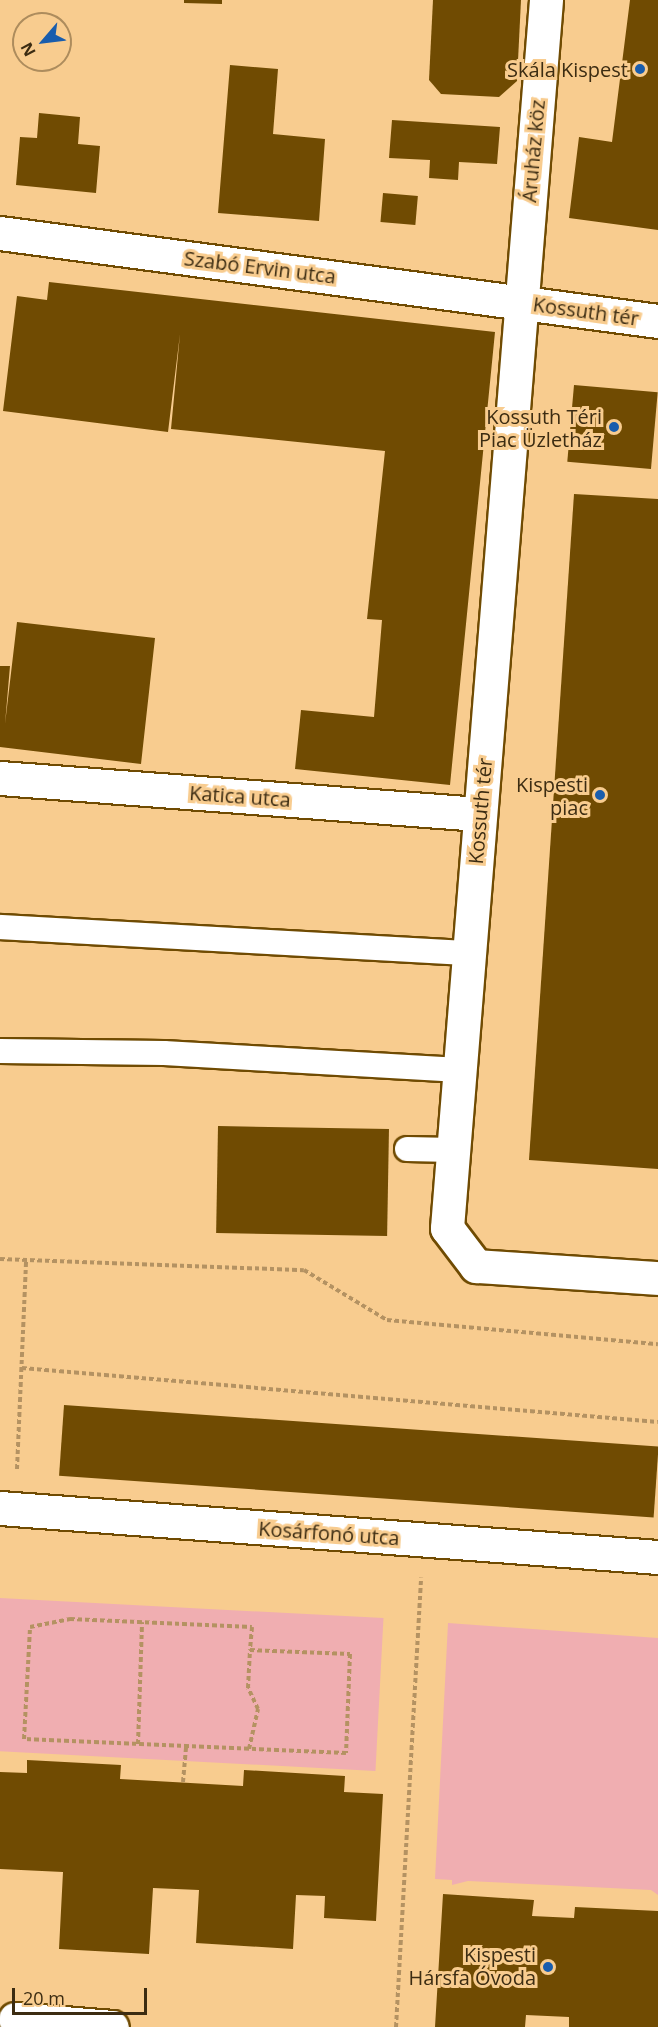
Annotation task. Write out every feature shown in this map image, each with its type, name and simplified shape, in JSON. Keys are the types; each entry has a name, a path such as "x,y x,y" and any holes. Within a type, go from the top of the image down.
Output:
{"street":[{"name":"Áruház köz","path":"521,302 546,0"},
{"name":"Szabó Ervin utca","path":"0,233 521,302"},
{"name":"Kossuth tér","path":"658,321 521,302 480,814 456,1070 447,1228 476,1266 658,1278"},
{"name":"Katica utca","path":"0,778 480,814"},
{"name":"Kosárfonó utca","path":"8,1508 658,1557"},
{"path":"15,2019 112,2027"}],"lane":[{"path":"0,927 467,953"},
{"path":"0,1051 164,1053 456,1070"},
{"path":"407,1149 453,1150"}],"path":[{"path":"0,1259 304,1270 387,1320 658,1344"},
{"path":"8,1508 22,1368 26,1260"},
{"path":"22,1368 658,1422"},
{"path":"396,2027 423,1540"},
{"path":"249,1749 258,1709 248,1688 250,1650 252,1627 142,1622 70,1619 30,1627 24,1739 249,1749 346,1753 350,1654 250,1650"},
{"path":"138,1744 142,1622"},
{"path":"183,1782 186,1746"}],"shaded area":[{"path":"0,1598 383,1618 375,1771 0,1751"},
{"path":"448,1623 658,1638 658,1895 651,1890 468,1881 452,1885 452,1880 435,1879"}],"building":[{"path":"184,0 222,0 222,4 184,3"},
{"path":"433,0 521,0 517,81 499,97 441,94 429,80"},
{"name":"Skála Kispest","path":"630,0 658,0 658,230 569,218 579,137 612,142"},
{"path":"230,65 278,69 273,134 325,139 319,221 218,213"},
{"path":"39,113 80,117 78,144 100,146 96,193 16,185 20,137 37,138"},
{"path":"392,120 500,127 497,164 459,162 458,180 429,178 430,160 389,158"},
{"path":"383,193 418,196 415,225 380,222"},
{"path":"49,282 495,332 450,785 295,769 301,710 374,717 382,620 367,619 385,451 171,429 180,334 168,432 3,411 17,296 47,300"},
{"name":"Kossuth Téri Piac Üzletház","path":"574,385 658,392 651,469 567,462"},
{"name":"Kispesti piac","path":"574,494 658,499 658,1169 529,1160"},
{"path":"17,622 155,638 141,764 0,747 0,666 10,666 5,724"},
{"path":"218,1126 389,1129 387,1236 216,1233"},
{"path":"64,1405 658,1447 654,1517 59,1476"},
{"path":"27,1760 121,1765 120,1779 243,1786 244,1770 345,1776 344,1792 383,1794 376,1921 324,1918 325,1896 296,1895 293,1949 196,1943 199,1890 153,1888 149,1954 59,1949 63,1872 0,1869 0,1772 27,1773"},
{"name":"Kispesti Hársfa Óvoda","path":"443,1894 534,1900 532,1916 574,1918 575,1907 658,1911 658,2027 569,2027 569,2017 526,2015 525,2027 435,2027"}],"place":[{"name":"Skála Kispest","path":"640,69"},
{"name":"Kossuth Téri Piac Üzletház","path":"614,427"},
{"name":"Kispesti piac","path":"600,795"},
{"name":"Kispesti Hársfa Óvoda","path":"548,1967"}]}
